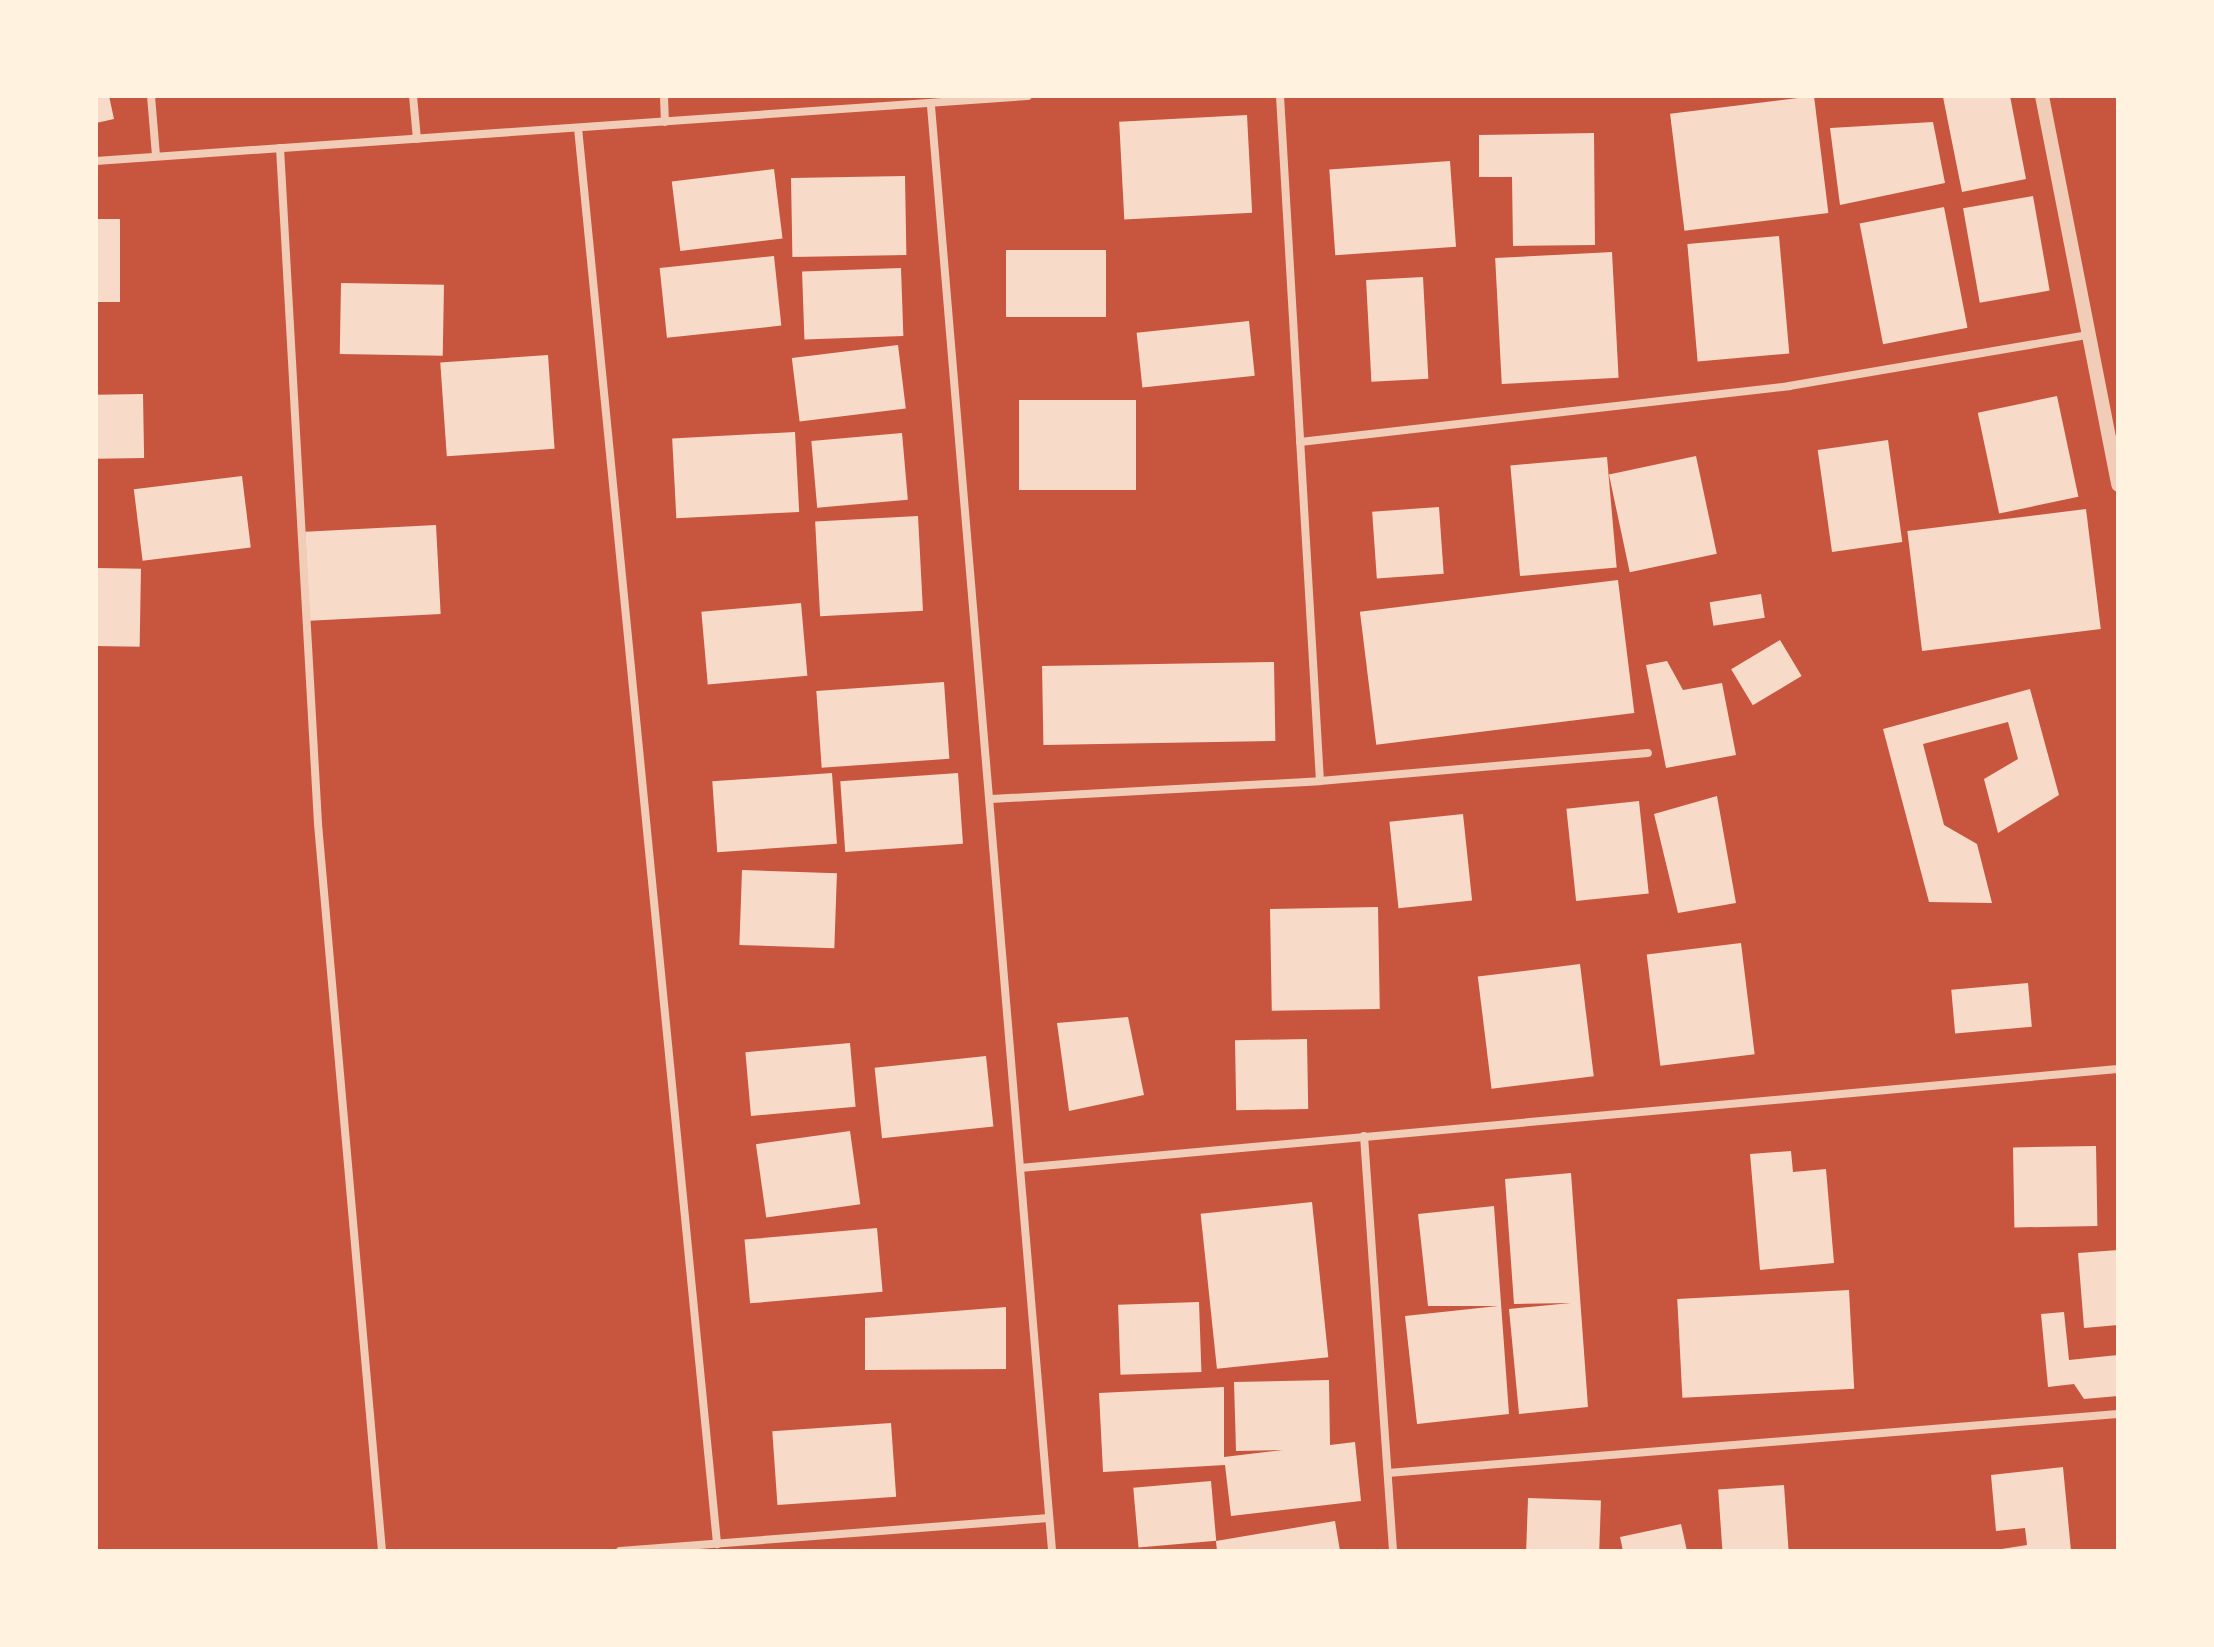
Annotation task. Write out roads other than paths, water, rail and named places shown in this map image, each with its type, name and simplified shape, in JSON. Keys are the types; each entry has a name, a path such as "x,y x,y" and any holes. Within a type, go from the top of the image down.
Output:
{"street":[{"path":"151,96 156,156"},
{"path":"413,96 417,139"},
{"path":"664,96 665,122"},
{"path":"96,161 931,106 1028,96"},
{"path":"1280,96 1320,781"},
{"path":"2042,96 2118,485"},
{"path":"931,106 1052,1551"},
{"path":"578,128 717,1544"},
{"path":"280,148 318,824 382,1551"},
{"path":"1300,442 1789,386 2087,335"},
{"path":"991,799 1320,781 1648,753"},
{"path":"1020,1168 2118,1069"},
{"path":"1364,1136 1393,1551"},
{"path":"1388,1473 2118,1414"},
{"path":"620,1551 1049,1518"}]}
